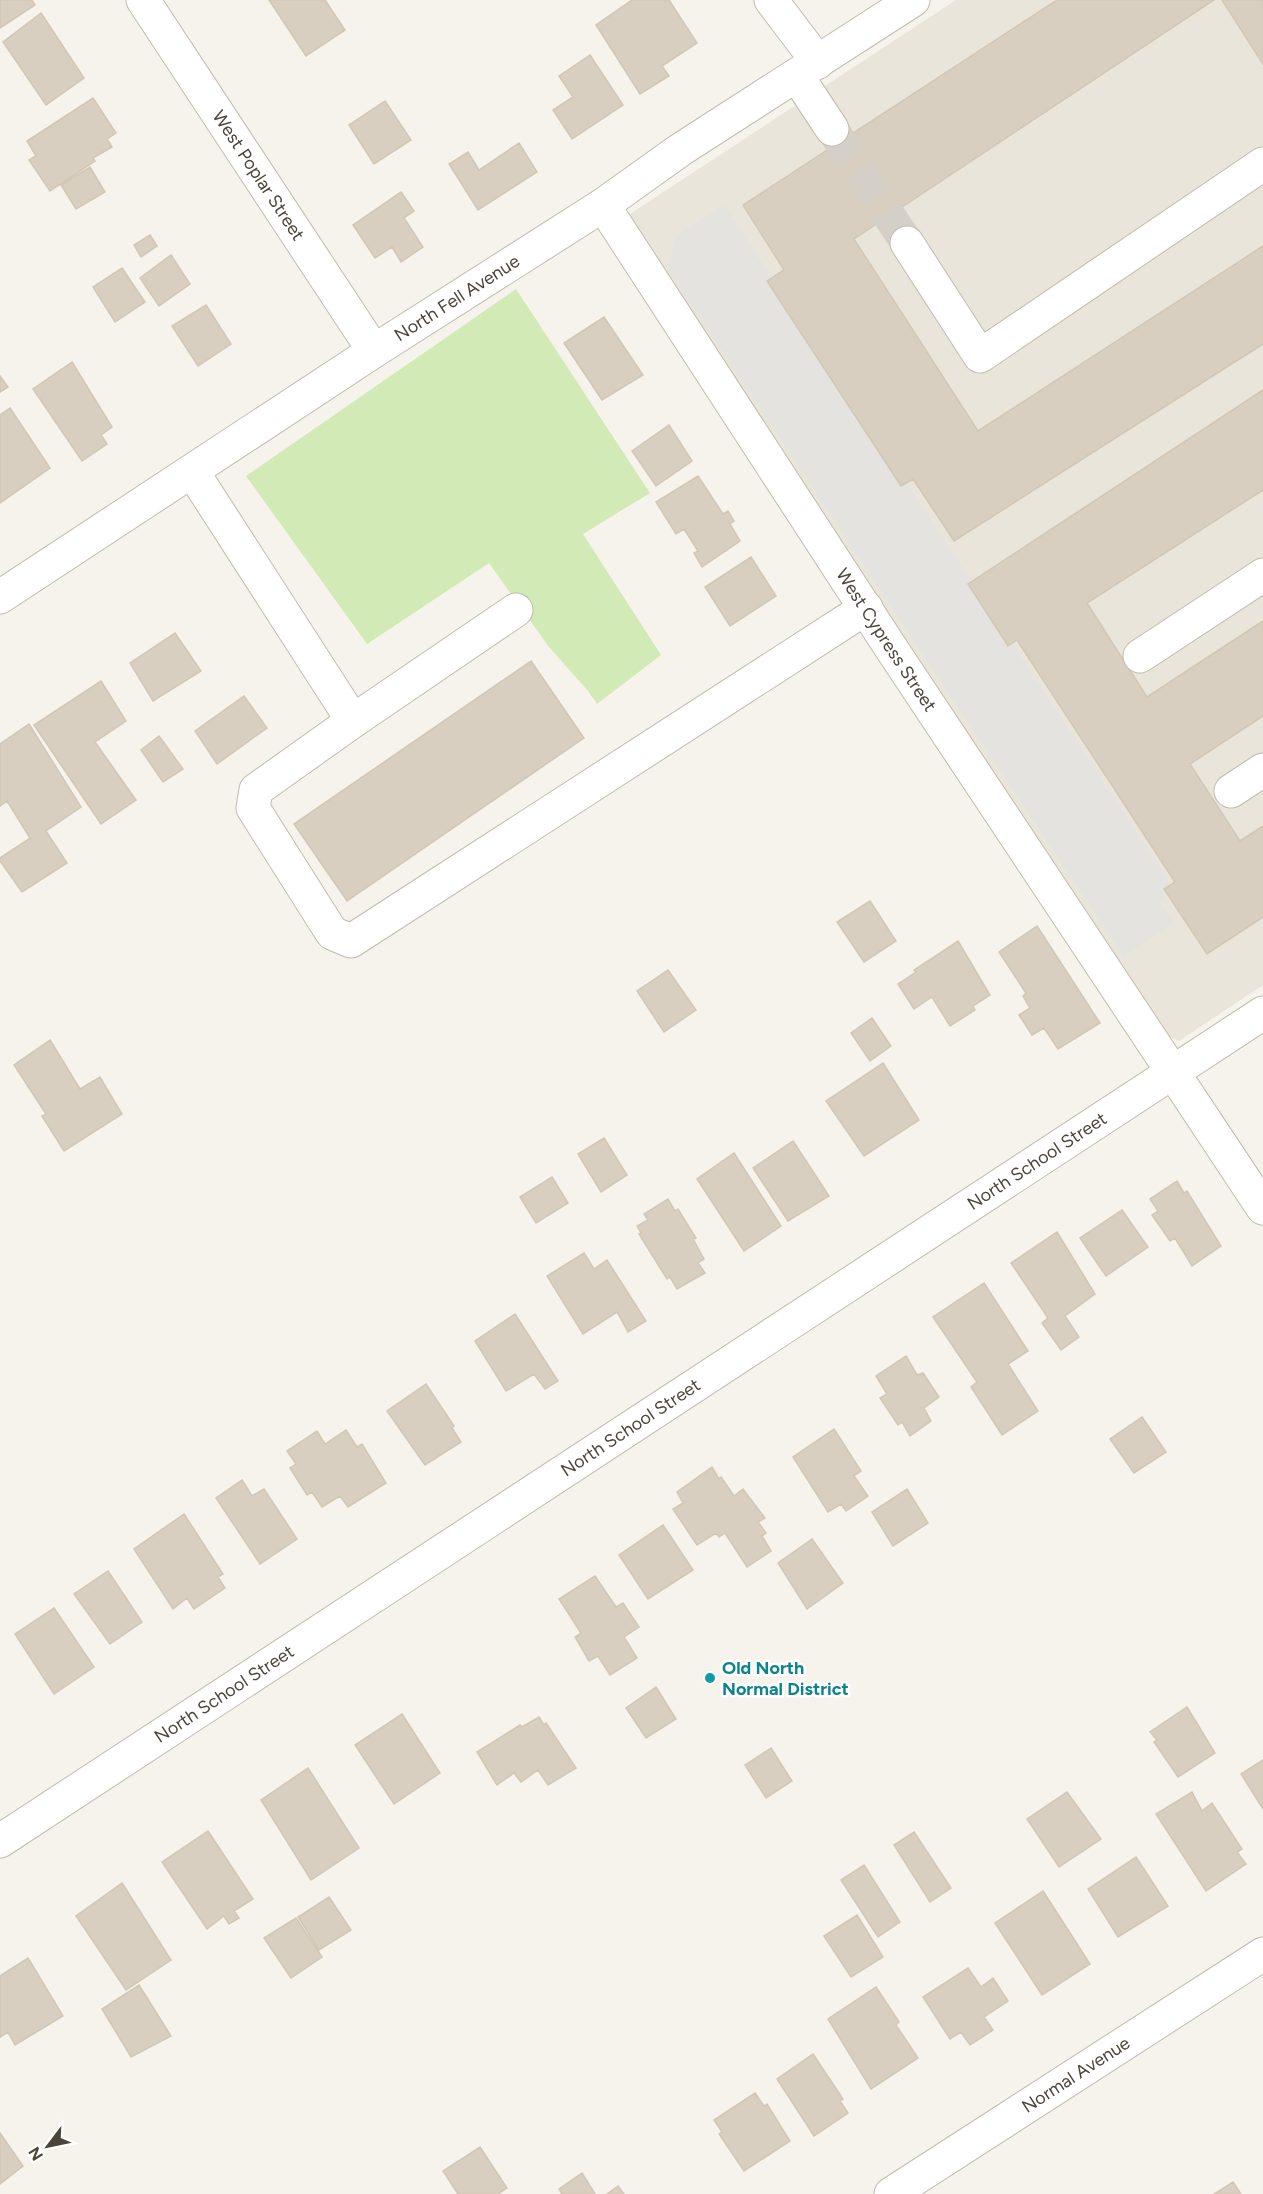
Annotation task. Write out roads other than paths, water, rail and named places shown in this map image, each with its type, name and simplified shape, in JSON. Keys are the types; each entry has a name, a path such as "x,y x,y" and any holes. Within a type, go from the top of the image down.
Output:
{"street":[{"name":"West Poplar Street","path":"143,0 374,351"},
{"path":"771,0 807,69 832,129"},
{"name":"North Fell Avenue","path":"0,597 374,351 603,205 680,150 913,0"},
{"path":"907,243 980,356 1263,164"},
{"name":"West Cypress Street","path":"603,205 866,608 1263,1208"},
{"path":"192,471 352,721"},
{"path":"1140,656 1263,575"},
{"path":"516,610 352,721 256,790 253,808 332,933 351,941 866,608"},
{"path":"1230,791 1263,770"},
{"name":"North School Street","path":"0,1841 1263,1013"},
{"name":"Normal Avenue","path":"891,2194 1263,1954"}],"tunnel":[{"path":"832,129 907,243"}],"place":[{"name":"Old North Normal District","path":"710,1678"}]}
